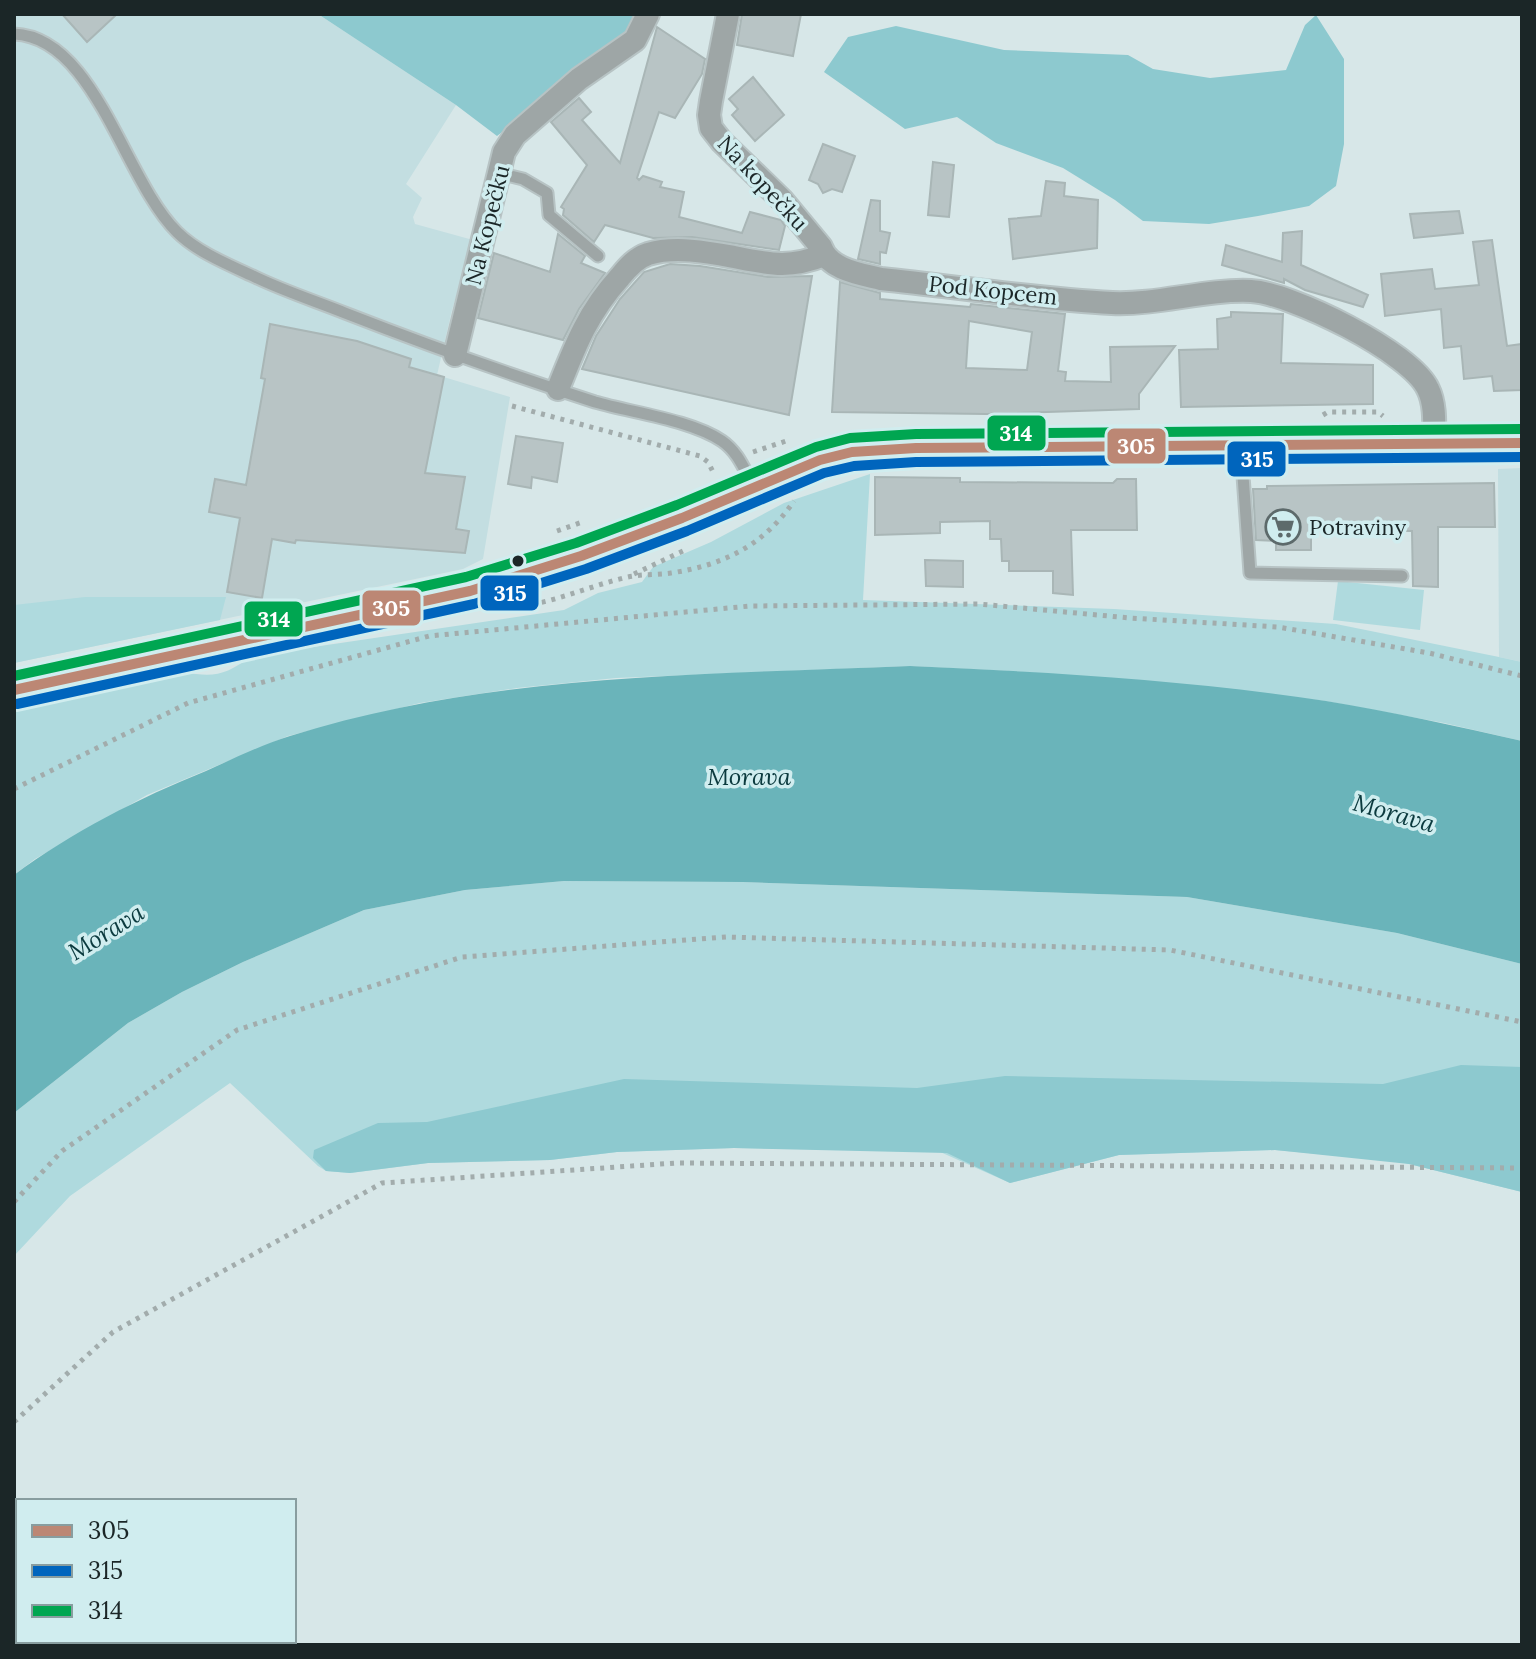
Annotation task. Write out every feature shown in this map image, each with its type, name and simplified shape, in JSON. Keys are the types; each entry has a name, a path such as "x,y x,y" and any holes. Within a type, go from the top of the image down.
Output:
{"main road":[{"path":"14,690 470,591 596,550 695,513 820,460 873,450 1241,443 1522,443"}],"street":[{"name":"Na Kopečku","path":"455,355 504,152 515,135 579,79 635,40 648,14"},
{"name":"Na kopečku","path":"728,14 711,101 711,128 782,200 821,247 824,255"},
{"path":"558,389 590,314 638,258 662,251 704,251 788,266 824,255"},
{"name":"Pod Kopcem","path":"824,255 851,272 881,279 1114,303 1235,292 1272,293 1294,300 1383,347 1410,366 1424,381 1432,399 1434,443"}],"lane":[{"path":"14,34 38,37 82,73 147,192 177,232 216,258 257,278 455,355 712,436 731,448 754,487"},
{"path":"498,173 523,179 547,193 549,215 598,256"},
{"path":"1241,443 1250,573 1402,576"}],"path":[{"path":"512,406 700,456 708,462 713,472 710,479"},
{"path":"514,608 542,604 630,576 672,573 720,561 763,538 775,528 801,492"},
{"path":"546,535 591,519"},
{"path":"14,789 188,703 429,636 750,606 979,604 1278,627 1429,653 1522,676"},
{"path":"14,1202 62,1151 237,1030 462,957 726,937 1170,950 1522,1022"},
{"path":"14,1422 113,1332 382,1183 676,1163 1522,1168"}],"shaded area":[{"path":"14,14 318,14 456,105 406,184 422,198 413,217 415,224 473,240 437,375 510,397 483,559 463,569 14,663"},
{"path":"318,14 639,14 630,34 497,136 456,105"},
{"path":"1316,15 1344,59 1344,144 1336,186 1309,206 1209,224 1143,221 1063,168 996,143 957,117 905,129 824,72 848,37 896,26 1004,50 1128,55 1153,69 1210,78 1286,70 1305,25"},
{"path":"1522,468 1522,662 1499,657 1498,469"},
{"path":"870,474 863,600 1114,609 1336,624 1499,657 1522,662 1522,741 1325,701 1201,686 1009,671 910,666 616,678 517,688 420,703 288,736 147,795 35,859 14,875 14,708 183,672 203,675 219,673 252,656 564,610 598,593 642,582 653,567 711,542 784,503"},
{"path":"1338,581 1424,590 1420,630 1333,620"},
{"path":"85,597 226,597 220,620 14,663 14,605"},
{"path":"564,881 743,882 1187,897 1397,933 1522,964 1522,1192 1397,1161 1275,1150 1119,1155 1010,1183 938,1151 734,1148 617,1152 550,1160 428,1163 350,1173 326,1171 230,1083 70,1196 14,1256 14,1113 128,1023 243,962 364,910 465,890"},
{"path":"1461,1065 1522,1067 1522,1192 1409,1164 1275,1150 1119,1155 1010,1183 947,1153 734,1148 617,1152 550,1160 428,1163 350,1173 326,1171 313,1158 314,1150 378,1123 427,1122 624,1079 917,1088 1005,1076 1383,1084"}],"water":[{"name":"Morava","path":"910,666 1118,678 1274,694 1375,710 1522,741 1522,964 1397,933 1187,897 743,882 564,881 465,890 364,910 182,992 128,1023 14,1113 14,875 59,844 131,804 279,740 366,715 442,700 519,689 675,675"}],"building":[{"path":"62,14 117,14 87,42"},
{"path":"742,14 801,14 793,56 737,45"},
{"path":"657,27 705,59 702,74 675,118 659,112 637,178 639,180 643,176 662,182 660,187 684,192 679,217 742,233 750,212 781,220 785,226 779,250 692,237 653,238 605,225 594,242 563,215 564,209 561,207 587,165 551,122 579,98 591,112 582,120 620,163"},
{"path":"753,77 784,115 755,141 732,115 738,109 729,99"},
{"path":"823,144 855,156 842,192 832,189 823,193 818,184 809,180"},
{"path":"933,162 954,165 949,217 928,215"},
{"path":"1046,181 1065,183 1064,196 1098,200 1097,248 1013,259 1009,219 1041,216"},
{"path":"871,200 880,201 880,231 890,233 886,253 880,252 880,264 858,259"},
{"path":"1459,211 1463,233 1414,238 1410,214"},
{"path":"1302,231 1301,265 1368,295 1363,307 1305,290 1284,279 1284,283 1222,265 1226,245 1282,262 1283,233"},
{"path":"558,234 585,256 581,263 605,273 579,309 563,340 478,318 494,253 550,272"},
{"path":"1492,240 1507,346 1522,344 1522,390 1494,391 1492,376 1464,379 1461,346 1444,348 1441,309 1385,316 1381,274 1432,269 1435,289 1479,285 1473,242"},
{"path":"670,264 768,277 812,276 789,415 582,369 596,336 620,299 644,272"},
{"path":"840,282 880,293 880,299 1065,314 1058,371 1066,372 1065,381 1111,382 1110,347 1175,346 1139,394 1139,409 987,414 832,412","holes":["969,321 1032,332 1027,370 966,368"]},
{"path":"1231,312 1283,314 1281,363 1373,365 1373,404 1181,407 1179,350 1218,349 1217,319 1231,317"},
{"path":"270,324 357,341 411,359 409,367 444,377 425,473 465,477 456,529 469,531 465,553 272,539 262,598 227,592 240,518 209,512 215,479 246,485 265,379 261,378"},
{"path":"516,436 563,443 557,482 532,477 531,488 508,484"},
{"path":"875,477 960,478 960,482 1113,483 1117,479 1136,479 1137,530 1071,530 1073,595 1053,593 1053,571 1009,571 1009,561 1002,561 1001,539 990,539 990,521 940,522 940,533 875,535"},
{"path":"1494,483 1495,527 1438,527 1438,587 1413,586 1412,531 1311,530 1311,550 1276,550 1276,541 1256,540 1253,489 1267,489 1267,486"},
{"path":"925,560 963,561 963,587 926,586"}],"transit line":[{"name":"314","path":"14,676 466,577 576,543 816,447 850,438 916,434 1522,429"},
{"name":"305","path":"14,690 470,591 581,556 820,460 852,452 916,448 1522,443"},
{"name":"315","path":"17,704 474,604 586,569 687,531 824,473 854,466 916,462 1522,457"}],"place":[{"name":"Potraviny","path":"1283,527"}]}
